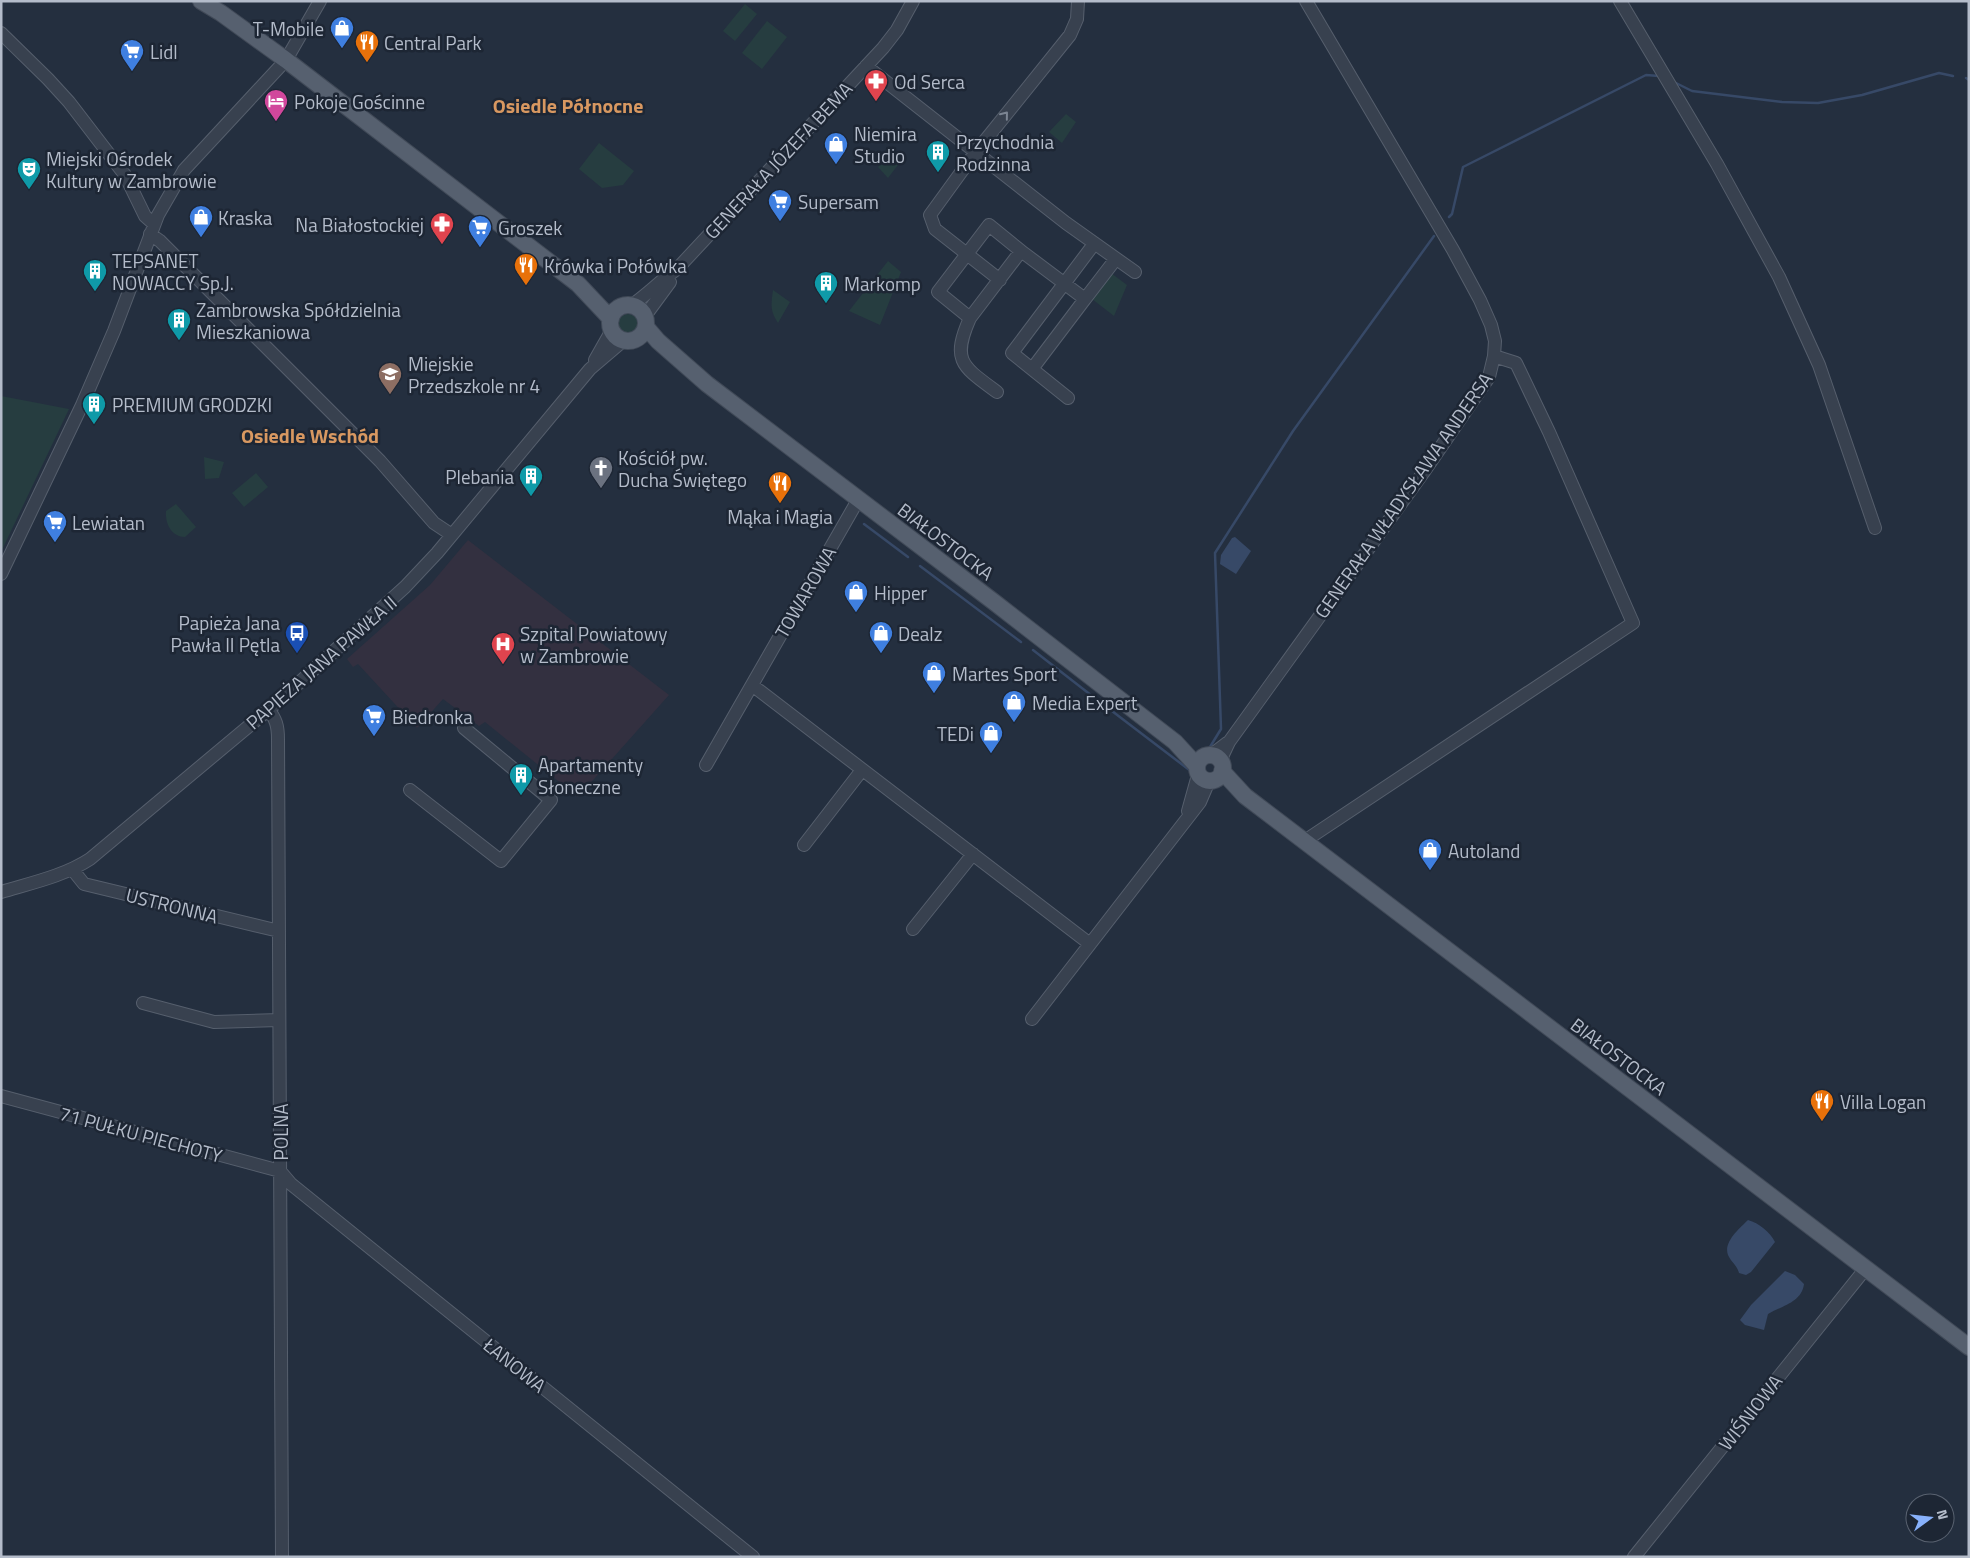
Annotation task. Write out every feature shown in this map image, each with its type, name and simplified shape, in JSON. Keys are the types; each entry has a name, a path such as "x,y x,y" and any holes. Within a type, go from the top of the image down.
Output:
{"main road":[{"name":"BIAŁOSTOCKA","path":"201,1 286,60 578,284 645,344 676,365 692,373"},
{"name":"BIAŁOSTOCKA","path":"622,324 642,311 645,322 692,373 1969,1347"},
{"path":"622,324 639,337 645,322"}],"street":[{"path":"1,574 82,405 114,331 152,229 184,170 286,60 320,1"},
{"name":"GENERAŁA JÓZEFA BEMA","path":"622,324 666,277 677,269 866,66 897,30 913,1"},
{"path":"1000,280 935,229 930,215 975,153 1070,35 1077,19 1078,1"},
{"name":"GENERAŁA WŁADYSŁAWA ANDERSA","path":"1032,1019 1200,802 1210,768 1423,473 1489,377 1495,341 1491,325 1480,300 1453,250 1306,1"},
{"path":"1620,1 1718,164 1779,277 1818,365 1875,528"},
{"path":"1,33 42,72 69,102 125,175 145,216 160,241 373,454 434,522 452,536"},
{"path":"866,66 975,153 1115,260 1135,272"},
{"path":"970,318 938,292 989,226 1085,299"},
{"path":"1068,398 1012,353 1094,244"},
{"path":"997,392 970,371 960,358 961,338 970,318 1021,251"},
{"path":"1032,369 1115,260"},
{"name":"GENERAŁA JÓZEFA BEMA","path":"645,322 677,269"},
{"name":"PAPIEŻA JANA PAWŁA II","path":"1,892 72,869 81,865 104,848 268,710 406,587 452,536 590,369 622,324"},
{"path":"1306,840 1633,623 1549,432 1516,363 1494,356"},
{"name":"TOWAROWA","path":"706,765 858,500"},
{"path":"752,685 1090,944"},
{"name":"POLNA","path":"268,710 275,718 278,727 282,1557"},
{"path":"410,790 501,861 551,800 464,728"},
{"path":"804,845 862,770"},
{"path":"913,929 973,854"},
{"name":"USTRONNA","path":"72,869 84,884 279,931"},
{"path":"143,1003 214,1022 279,1020"},
{"name":"71 PUŁKU PIECHOTY","path":"1,1096 280,1171"},
{"name":"ŁANOWA","path":"280,1171 290,1184 753,1557"},
{"name":"WIŚNIOWA","path":"1634,1557 1866,1268"}],"shaded area":[{"path":"468,540 669,695 578,797 485,722 479,726 443,699 417,728 358,664 353,667 347,659 430,585"}],"green space":[{"path":"745,4 757,14 735,41 723,31"},
{"path":"767,21 787,37 762,69 742,53"},
{"path":"1066,114 1076,122 1062,143 1049,132"},
{"path":"599,143 634,171 623,185 602,188 579,169"},
{"path":"891,153 901,161 888,178 878,167"},
{"path":"888,261 901,272 880,325 849,311"},
{"path":"1111,273 1127,285 1114,316 1092,299"},
{"path":"773,290 790,302 778,323 772,308"},
{"path":"624,314 632,314 638,320 638,328 632,334 624,334 618,328 618,320"},
{"path":"1,396 69,409 1,552"},
{"path":"204,457 224,462 219,478 205,479"},
{"path":"256,473 268,487 244,507 232,493"},
{"path":"176,504 196,527 185,537 176,535 168,524 166,511"}],"water":[{"path":"1235,537 1251,551 1236,574 1220,564 1221,555 1232,538"},
{"path":"1748,1220 1764,1228 1775,1242 1751,1272 1746,1275 1739,1273 1727,1250 1730,1240"},
{"path":"1785,1271 1795,1275 1804,1284 1800,1295 1790,1303 1768,1314 1764,1330 1745,1325 1740,1320 1751,1305"}],"waterway":[{"path":"1674,82 1692,91 1782,102 1818,103 1862,95 1939,73 1953,76"},
{"path":"1449,217 1452,214 1463,167 1646,75 1659,76"},
{"path":"1210,747 1221,729 1215,553 1293,431 1434,236"},
{"path":"864,524 908,557"},
{"path":"920,566 1021,642"},
{"path":"1033,650 1096,699"},
{"path":"1108,708 1192,772"}],"place":[{"name":"T-Mobile","path":"342,49"},
{"name":"Central Park","path":"367,63"},
{"name":"Lidl","path":"132,72"},
{"name":"Od Serca","path":"876,102"},
{"name":"Pokoje Gościnne","path":"276,122"},
{"name":"Niemira Studio","path":"836,165"},
{"name":"Przychodnia Rodzinna","path":"938,173"},
{"name":"Miejski Ośrodek Kultury w Zambrowie","path":"29,190"},
{"name":"Supersam","path":"780,222"},
{"name":"Kraska","path":"201,238"},
{"name":"Na Białostockiej","path":"442,245"},
{"name":"Groszek","path":"480,248"},
{"name":"Krówka i Połówka","path":"526,286"},
{"name":"TEPSANET NOWACCY Sp.J.","path":"95,292"},
{"name":"Markomp","path":"826,304"},
{"name":"Zambrowska Spółdzielnia Mieszkaniowa","path":"179,341"},
{"name":"Miejskie Przedszkole nr 4","path":"390,395"},
{"name":"PREMIUM GRODZKI","path":"94,425"},
{"name":"Kościół pw. Ducha Świętego","path":"601,489"},
{"name":"Plebania","path":"531,497"},
{"name":"Mąka i Magia","path":"780,504"},
{"name":"Lewiatan","path":"55,543"},
{"name":"Hipper","path":"856,613"},
{"name":"Papieża Jana Pawła II Pętla","path":"297,654"},
{"name":"Dealz","path":"881,654"},
{"name":"Szpital Powiatowy w Zambrowie","path":"503,665"},
{"name":"Martes Sport","path":"934,694"},
{"name":"Media Expert","path":"1014,723"},
{"name":"Biedronka","path":"374,737"},
{"name":"TEDi","path":"991,754"},
{"name":"Apartamenty Słoneczne","path":"521,796"},
{"name":"Autoland","path":"1430,871"},
{"name":"Villa Logan","path":"1822,1122"}],"district":[{"name":"Osiedle Północne","path":"568,105"},
{"name":"Osiedle Wschód","path":"310,435"}]}
